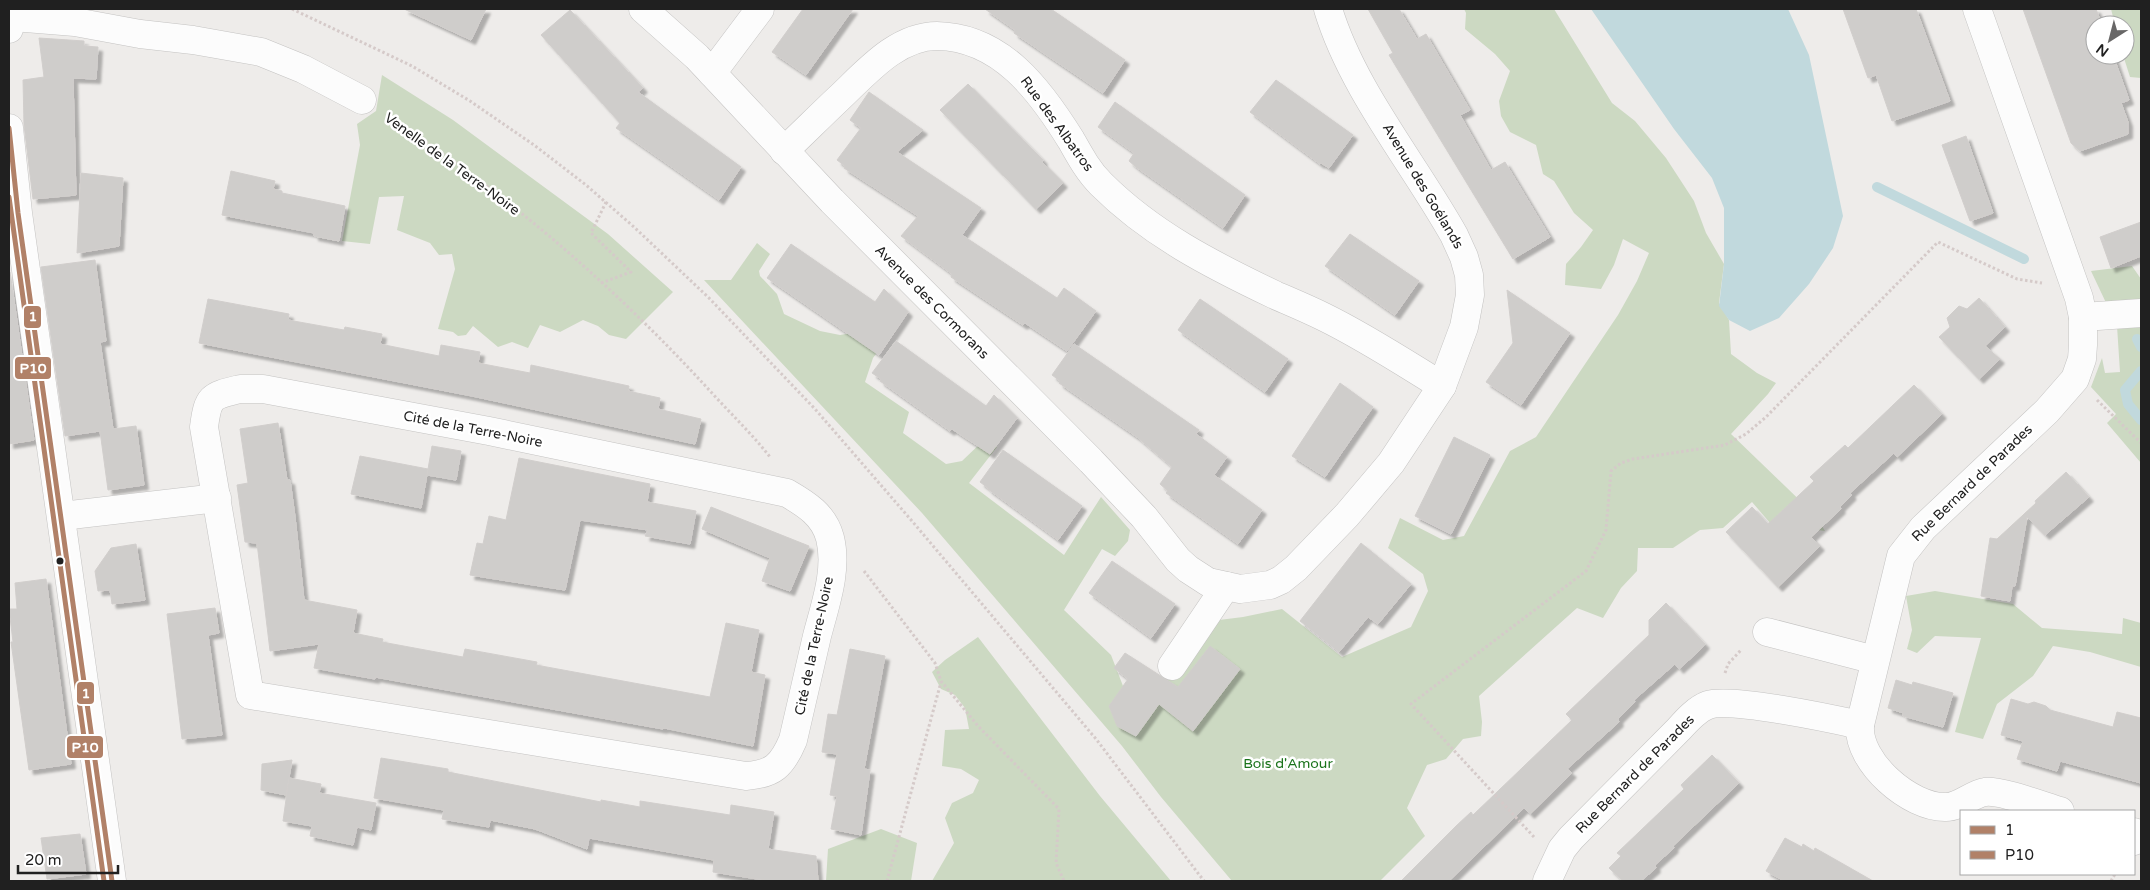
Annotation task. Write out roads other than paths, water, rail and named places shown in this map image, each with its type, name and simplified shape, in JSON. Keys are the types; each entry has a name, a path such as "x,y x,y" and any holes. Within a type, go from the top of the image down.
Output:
{"street":[{"name":"Avenue des Cormorans","path":"643,9 679,39 784,151 1123,494 1178,560 1208,582 1226,586"},
{"path":"712,73 760,9"},
{"name":"Avenue des Goélands","path":"1226,586 1240,589 1270,585 1281,580 1296,568 1347,515 1382,474 1442,386 1458,346 1468,311 1468,275 1464,257 1436,202 1405,157 1352,68 1332,24 1328,9"},
{"name":"Rue Bernard de Parades","path":"1551,871 1571,838 1591,816 1679,728 1708,705 1718,703 1788,711 1860,725 1901,556 1910,542 2047,412 2075,379 2082,359 2082,317 2071,275 1977,9"},
{"path":"12,18 75,22 261,52 302,69 362,100"},
{"name":"Rue des Albatros","path":"784,151 865,73 892,51 909,43 934,36 953,37 978,43 1002,56 1032,85 1070,139 1083,163 1094,176 1130,210 1157,231 1199,258 1352,331 1442,386"},
{"path":"9,128 18,213 112,881"},
{"path":"2082,317 2141,313"},
{"name":"Cité de la Terre-Noire","path":"240,389 263,389 489,431 786,493 808,505 821,518 830,537 833,555 829,587 793,740 782,761 774,770 763,774 746,776 250,695 217,498 204,427 207,410 209,402 216,396 240,389"},
{"path":"62,516 217,498"},
{"path":"1172,666 1226,586"},
{"path":"1767,632 1875,660"},
{"path":"1860,725 1859,736 1862,746 1877,769 1904,791 1924,802 1937,807 1950,807 1986,792 2056,810"}],"water":[{"path":"1591,9 1788,9 1809,55 1843,216 1833,248 1809,284 1779,318 1750,331 1729,320 1719,306 1724,264 1724,208 1712,178 1674,129"}],"waterway":[{"path":"1877,187 2024,259"},
{"path":"2137,339 2141,347"},
{"path":"2141,371 2125,390 2128,404 2141,420"}],"park label":[{"name":"Bois d'Amour","path":"1288,763"}]}
